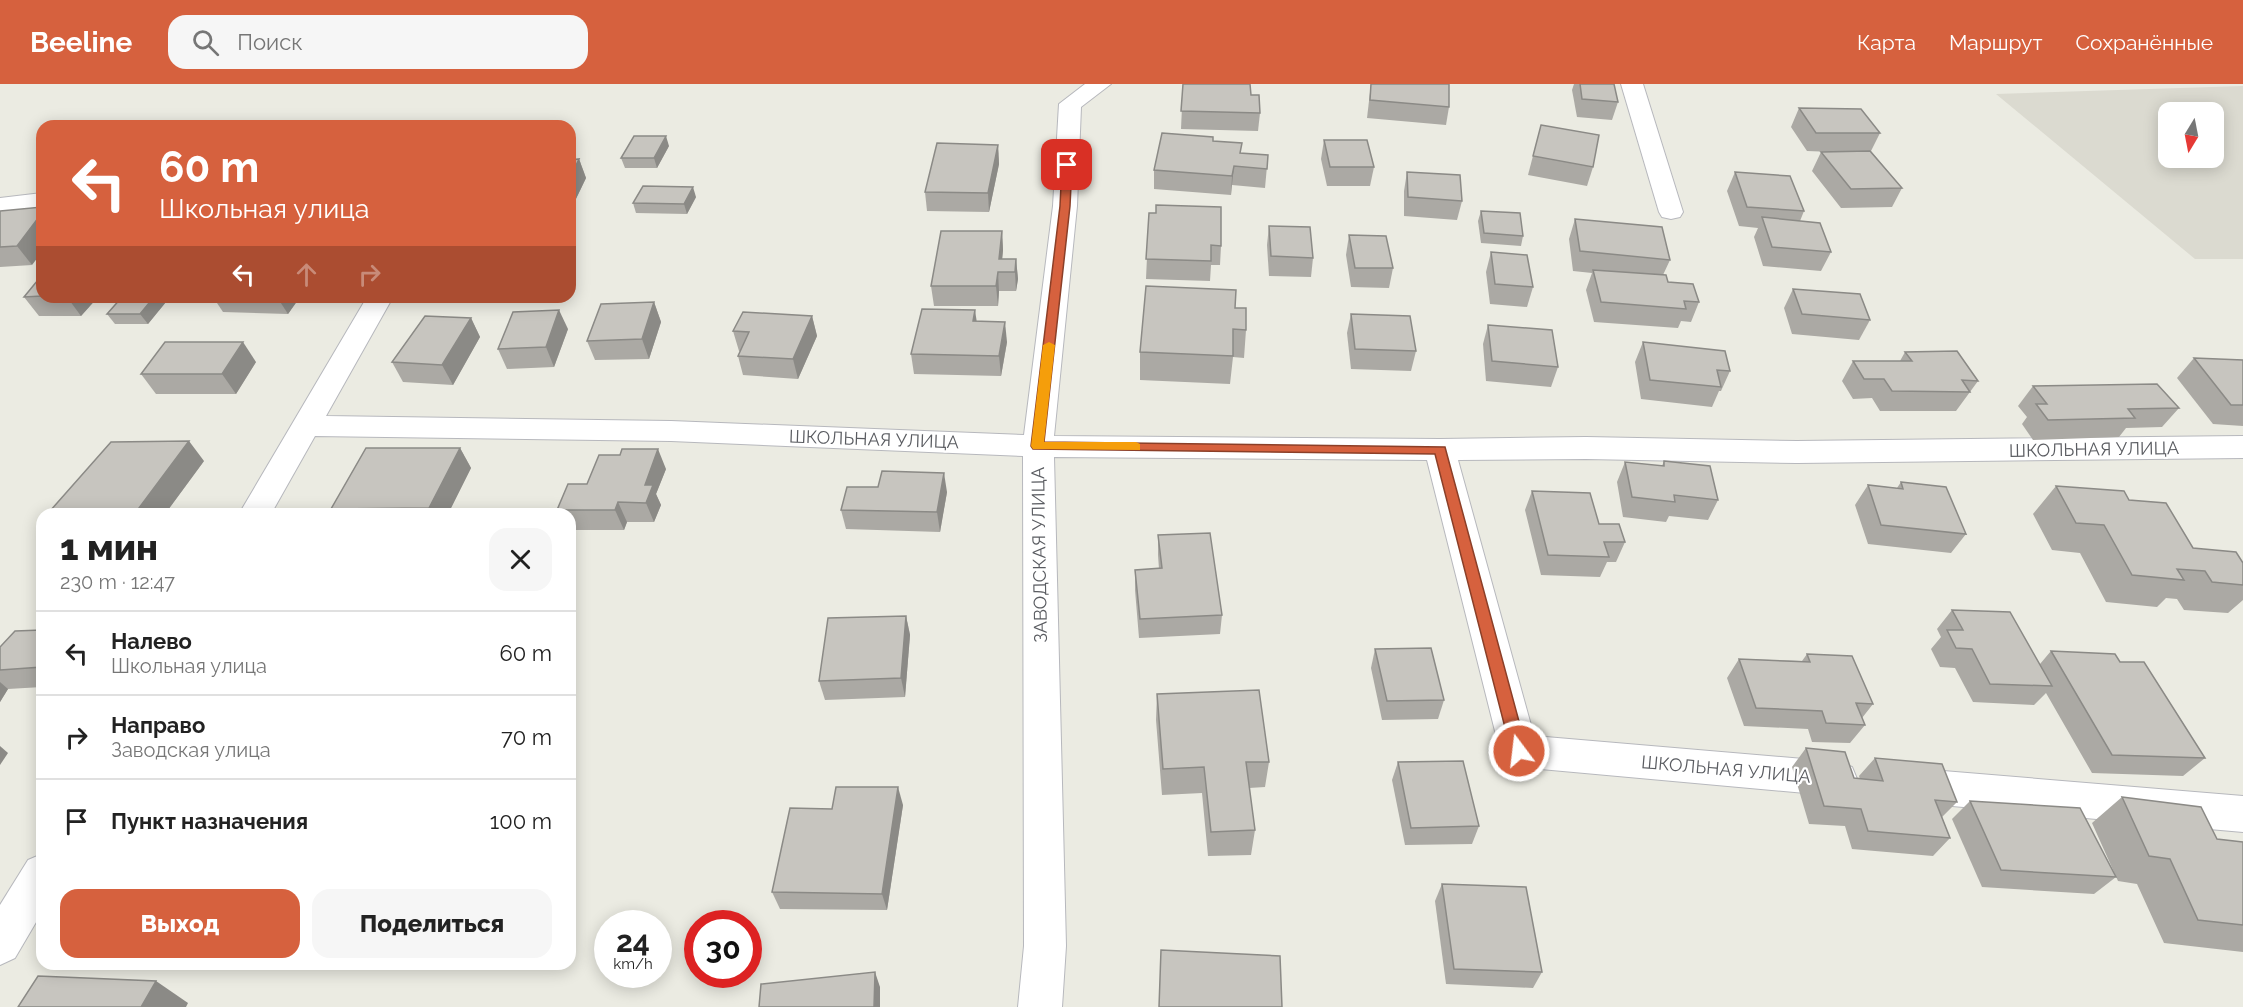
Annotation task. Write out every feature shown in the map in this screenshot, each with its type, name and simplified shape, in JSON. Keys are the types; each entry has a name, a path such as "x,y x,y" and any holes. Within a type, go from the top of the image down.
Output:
{"street":[{"name":"ЗАВОДСКАЯ УЛИЦА","path":"1040,1007 1045,946 1038,446 1065,206 1070,104 1100,84"},
{"path":"1632,84 1671,212"},
{"path":"0,205 36,201"},
{"path":"259,508 377,303"},
{"name":"ШКОЛЬНАЯ УЛИЦА","path":"307,426 672,431 1038,446 1440,450 1586,448 1797,452 2243,447"},
{"name":"ШКОЛЬНАЯ УЛИЦА","path":"1440,450 1519,751 2243,814"},
{"path":"0,944 36,883"}],"shaded area":[{"path":"2243,86 2243,259 2195,259 1996,94"}],"building":[{"path":"1183,84 1250,84 1251,95 1259,95 1260,113 1181,111"},
{"path":"1371,84 1449,84 1449,107 1370,100"},
{"path":"1580,84 1614,84 1618,102 1582,99"},
{"path":"1799,108 1861,109 1880,133 1816,133"},
{"path":"1541,125 1599,135 1593,167 1533,156"},
{"path":"1162,133 1213,137 1213,141 1242,143 1240,153 1268,155 1267,169 1234,166 1232,176 1154,170"},
{"path":"634,136 666,136 654,158 621,158"},
{"path":"1324,140 1367,140 1374,167 1330,167"},
{"path":"937,143 998,145 988,193 925,192"},
{"path":"1870,151 1902,188 1851,189 1821,152"},
{"path":"1407,172 1460,175 1462,201 1408,197"},
{"path":"1735,172 1790,176 1804,211 1747,207"},
{"path":"643,186 693,187 684,204 633,203"},
{"path":"1156,205 1221,207 1221,246 1211,245 1211,261 1146,259 1149,213 1156,213"},
{"path":"36,208 36,221 17,246 0,247 0,211"},
{"path":"1481,211 1520,213 1523,236 1484,233"},
{"path":"1762,217 1820,223 1831,252 1772,247"},
{"path":"1575,219 1662,227 1670,260 1580,251"},
{"path":"1269,226 1310,227 1313,258 1271,256"},
{"path":"941,231 1002,231 999,259 1016,259 1015,272 998,272 996,286 931,286"},
{"path":"1349,235 1386,236 1393,268 1355,268"},
{"path":"1491,252 1527,255 1533,287 1495,284"},
{"path":"1593,270 1666,275 1668,282 1693,284 1699,302 1684,301 1686,309 1601,302"},
{"path":"36,282 36,296 24,297"},
{"path":"1146,286 1236,290 1235,308 1246,308 1246,330 1233,329 1233,356 1140,352"},
{"path":"1793,289 1860,294 1870,320 1802,314"},
{"path":"654,302 642,339 587,341 601,304"},
{"path":"117,303 149,303 140,314 107,314"},
{"path":"922,309 975,310 973,321 1005,322 999,356 911,354"},
{"path":"559,310 546,347 498,349 513,312"},
{"path":"743,312 812,316 793,359 738,356 749,332 733,331"},
{"path":"1351,314 1410,316 1416,351 1355,349"},
{"path":"425,316 471,318 442,365 392,362"},
{"path":"1488,325 1552,330 1558,367 1492,361"},
{"path":"165,342 243,342 222,374 141,374"},
{"path":"1643,342 1725,351 1730,371 1717,370 1721,387 1650,380"},
{"path":"1957,351 1978,381 1962,380 1970,392 1892,391 1884,379 1864,379 1853,361 1912,361 1905,352"},
{"path":"2194,358 2243,360 2243,405 2231,405"},
{"path":"2157,384 2179,408 2128,409 2135,418 2048,420 2036,404 2047,404 2033,386"},
{"path":"189,441 139,508 53,508 111,442"},
{"path":"366,448 460,448 429,508 332,508"},
{"path":"622,449 658,449 645,485 653,485 646,503 618,502 615,510 558,508 568,484 587,484 599,455 620,455"},
{"path":"1664,461 1710,466 1718,500 1674,495 1675,502 1632,497 1625,462 1664,466"},
{"path":"882,471 944,473 937,512 841,510 847,487 878,487"},
{"path":"1901,482 1946,487 1966,534 1881,525 1868,485 1903,489"},
{"path":"2056,486 2124,491 2129,500 2166,503 2193,548 2236,552 2243,563 2243,585 2212,582 2205,571 2177,569 2184,580 2132,575 2104,525 2076,523"},
{"path":"1532,491 1590,493 1599,524 1619,524 1625,542 1604,542 1609,557 1548,555"},
{"path":"1210,533 1222,615 1140,619 1135,570 1162,568 1158,535"},
{"path":"1952,610 2010,612 2052,686 1990,684 1972,649 1956,648 1947,630 1963,630"},
{"path":"906,616 901,678 819,681 828,618"},
{"path":"36,630 36,667 0,670 0,647 15,631"},
{"path":"1431,648 1444,700 1387,701 1375,649"},
{"path":"2051,651 2115,654 2120,662 2144,662 2205,758 2112,755"},
{"path":"1807,654 1852,656 1873,704 1856,703 1865,725 1826,723 1822,711 1756,708 1739,659 1810,662"},
{"path":"1259,690 1269,762 1246,762 1255,830 1211,832 1204,767 1163,769 1157,694"},
{"path":"1806,748 1845,752 1854,778 1883,781 1875,758 1942,764 1957,802 1935,800 1950,838 1868,831 1861,809 1824,806"},
{"path":"1463,761 1479,826 1411,828 1398,762"},
{"path":"836,787 898,787 882,894 772,892 790,808 832,809"},
{"path":"2122,797 2201,807 2217,839 2243,842 2243,925 2198,920 2170,859 2149,856"},
{"path":"1970,801 2080,808 2116,877 2001,870"},
{"path":"1442,884 1526,887 1542,972 1454,969"},
{"path":"1161,950 1280,956 1282,1007 1159,1007"},
{"path":"875,972 874,1007 759,1007 762,984"},
{"path":"38,976 156,981 141,1007 18,1007"}],"slow traffic":[{"path":"1049,345 1038,446 1136,447"}],"route":[{"path":"1067,165 1065,206 1038,446 1440,450 1519,751"}]}
